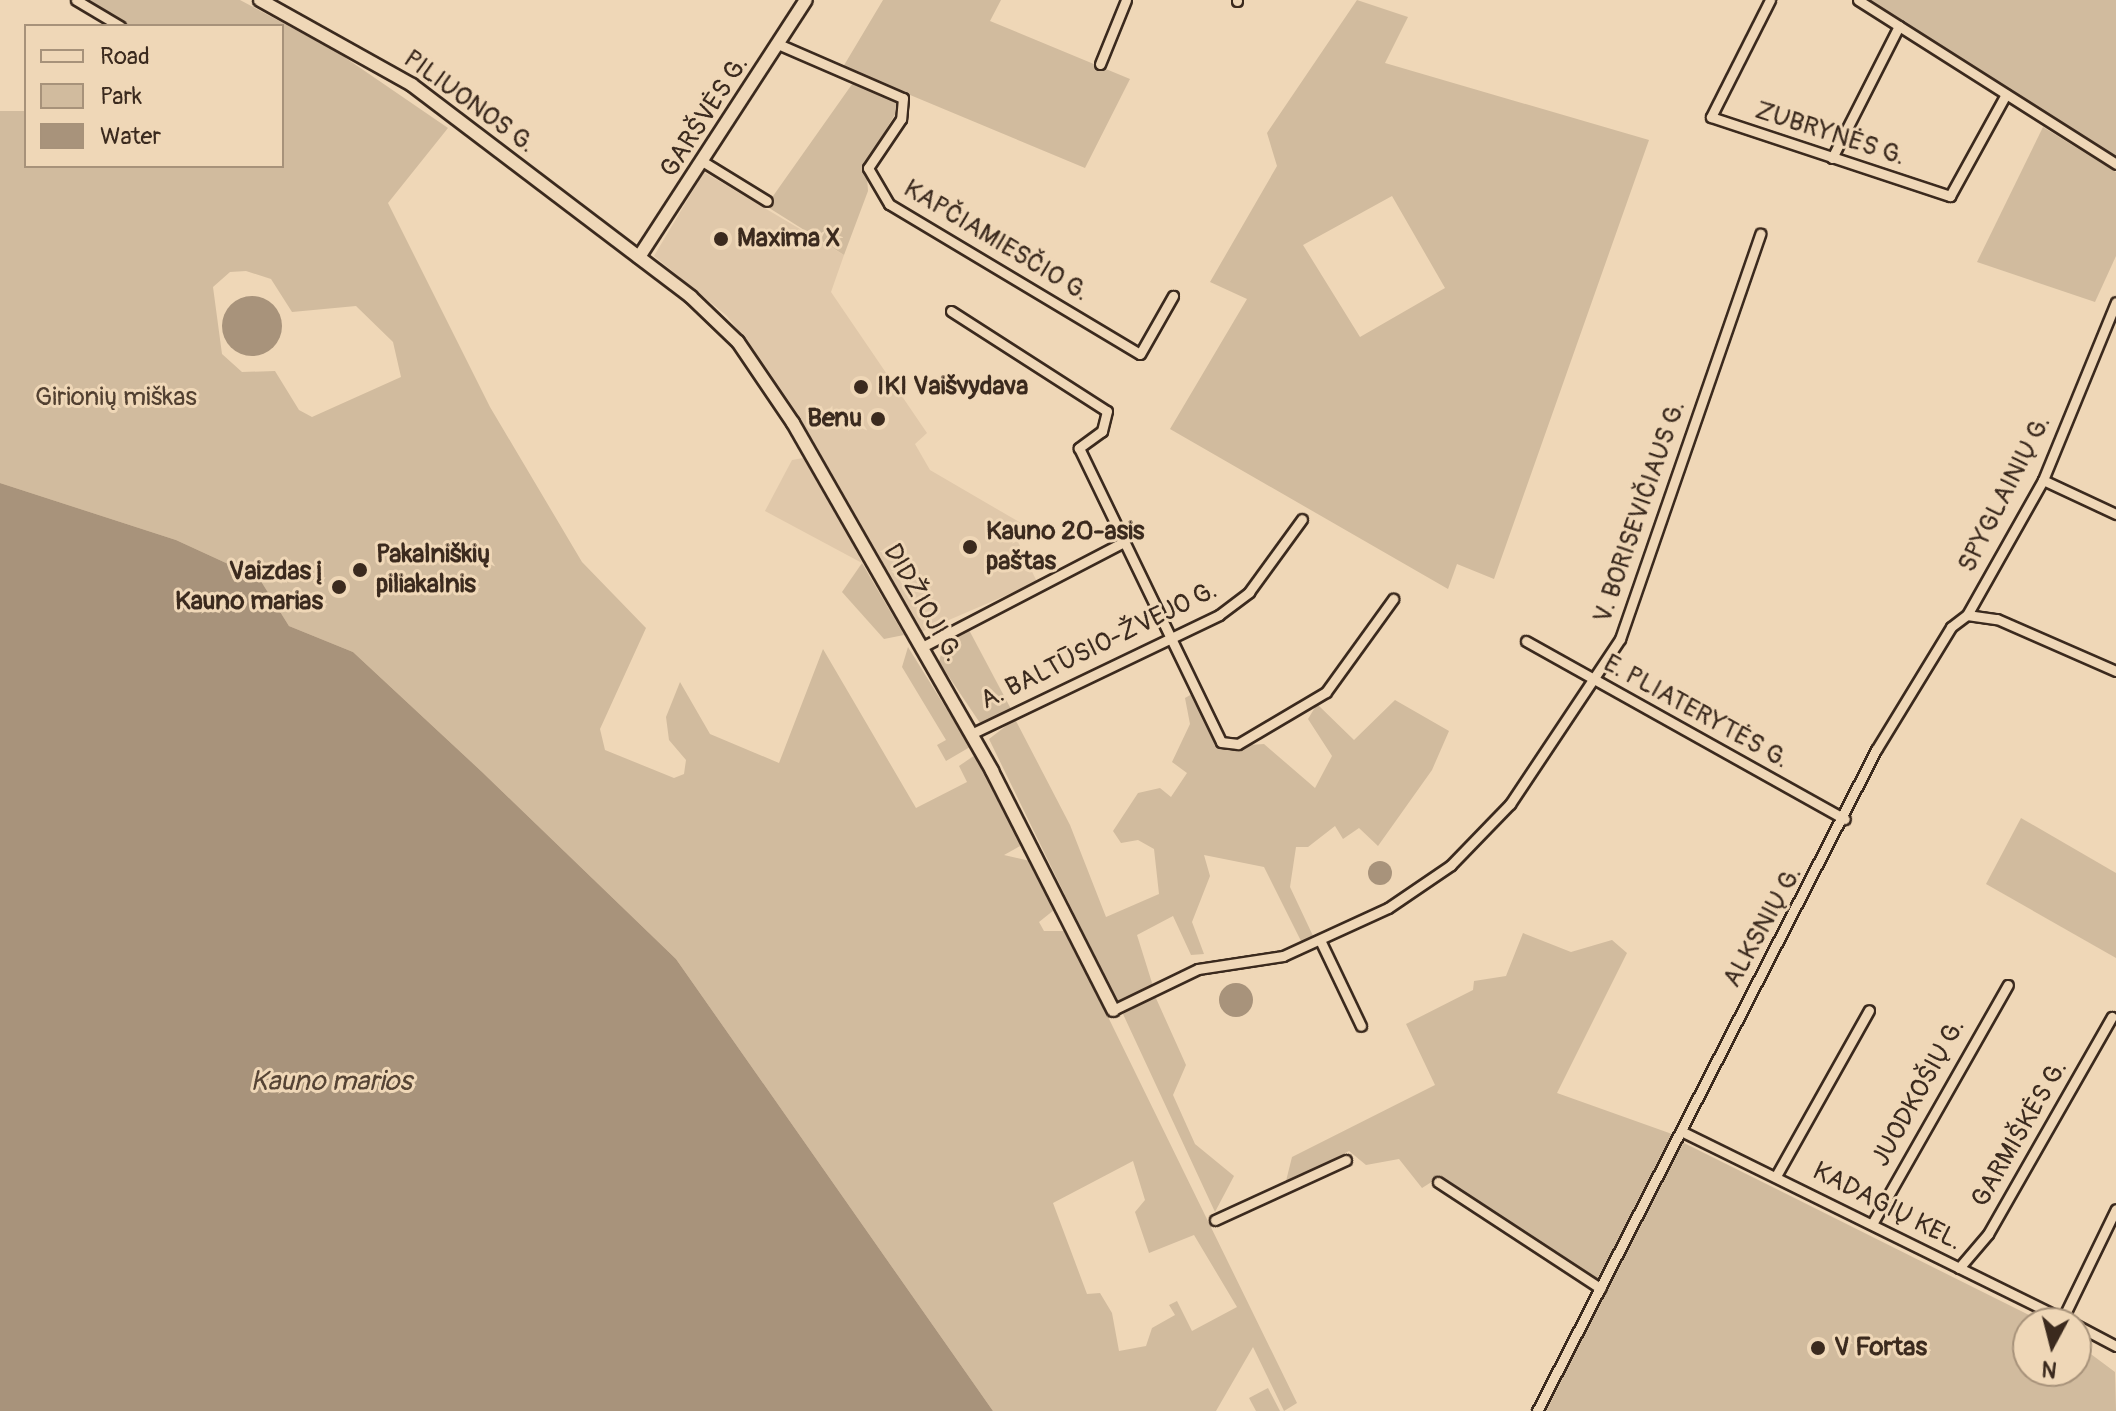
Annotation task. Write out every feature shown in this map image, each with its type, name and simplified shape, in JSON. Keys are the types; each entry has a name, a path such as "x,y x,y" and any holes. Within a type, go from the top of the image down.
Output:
{"main road":[{"name":"PILIUONOS G.","path":"260,0 400,77 639,257"},
{"name":"GARŠVĖS G.","path":"639,257 806,0"},
{"name":"DIDŽIOJI G.","path":"639,257 702,306 754,363 971,734 1113,1010"}],"street":[{"path":"76,0 117,24"},
{"path":"1100,64 1126,0"},
{"name":"ZUBRYNĖS G.","path":"1770,0 1711,117 1950,196 2006,94"},
{"path":"1858,0 2116,164"},
{"path":"1832,158 1899,26"},
{"name":"KAPČIAMIESČIO G.","path":"778,44 903,98 901,119 868,168 889,204 1140,354 1173,296"},
{"path":"702,161 767,201"},
{"name":"V. BORISEVIČIAUS G.","path":"1113,1010 1198,969 1283,956 1402,899 1464,854 1541,765 1592,679 1620,639 1760,234"},
{"name":"SPYGLAINIŲ G.","path":"1967,615 2043,480 2116,302"},
{"path":"951,311 1107,411 1102,431 1079,448 1221,742 1238,744 1326,692 1393,599"},
{"path":"2043,480 2116,514"},
{"name":"A. BALTŪSIO-ŽVEJO G.","path":"971,734 1171,640 1249,592 1302,519"},
{"path":"922,647 1124,542"},
{"path":"1967,615 1997,619 2116,671"},
{"name":"ALKSNIŲ G.","path":"1537,1411 1912,687 1967,615"},
{"name":"E. PLIATERYTĖS G.","path":"1526,641 1845,819"},
{"path":"1320,940 1361,1026"},
{"name":"JUODKOŠIŲ G.","path":"1872,1224 2008,985"},
{"path":"1776,1176 1869,1010"},
{"name":"GARMIŠKĖS G.","path":"1959,1268 1988,1234 2112,1017"},
{"name":"KADAGIŲ KEL.","path":"1681,1131 2039,1307"},
{"path":"1215,1220 1346,1160"},
{"path":"1438,1182 1600,1288"},
{"path":"2076,1307 2116,1209"},
{"name":"KADAGIŲ KEL.","path":"2092,1333 2116,1346"}],"shaded area":[{"path":"704,172 844,255 831,292 927,433 915,444 930,470 1026,526 1018,542 1037,582 921,632 754,350 727,316 654,256"},
{"path":"803,458 835,509 862,563 765,511 792,460"}],"green space":[{"name":"Girionių miškas","path":"82,0 240,0 337,52 448,128 388,203 490,407 582,562 646,628 600,729 605,750 674,778 684,774 686,760 669,740 666,717 680,682 710,734 779,763 823,649 916,808 967,782 959,766 975,755 1022,845 1004,855 1030,861 1054,910 1039,922 1044,931 1066,931 1297,1403 1284,1411 1253,1347 1216,1411 993,1411 676,959 481,771 353,652 289,626 259,578 176,540 0,483 0,111 24,111 24,168 284,168 284,24 123,24","holes":["246,271 271,279 292,312 356,306 393,342 401,377 312,417 299,410 275,371 242,372 222,354 213,287 230,272","1133,1161 1145,1200 1135,1212 1149,1253 1194,1235 1237,1307 1192,1331 1177,1301 1169,1305 1175,1315 1152,1328 1146,1346 1119,1351 1112,1313 1100,1293 1087,1294 1053,1203"]},
{"path":"883,0 1001,0 990,21 1130,79 1085,168 843,67"},
{"path":"1357,0 1408,17 1385,63 1649,140 1494,579 1457,564 1448,589 1170,429 1247,299 1210,282 1277,166 1267,133","holes":["1392,196 1445,288 1360,337 1303,245"]},
{"path":"1865,0 2116,0 2116,157 2049,115"},
{"path":"855,80 895,95 900,106 866,163 868,191 844,255 766,206"},
{"path":"2043,127 2116,172 2116,256 2095,302 1977,262"},
{"path":"862,563 904,635 884,639 842,592"},
{"path":"969,630 1011,709 980,723 939,662 943,646"},
{"path":"908,647 970,747 946,761 937,745 946,740 902,667"},
{"path":"1192,694 1220,747 1264,744 1315,788 1332,756 1308,719 1317,704 1354,740 1395,700 1449,731 1432,770 1378,846 1359,828 1343,839 1335,826 1308,847 1296,847 1290,887 1314,938 1302,943 1264,867 1204,855 1210,876 1192,922 1204,954 1191,955 1173,916 1137,935 1153,986 1117,1002 989,739 1015,719 1070,825 1106,917 1159,894 1154,849 1138,840 1121,843 1113,831 1138,793 1160,788 1171,797 1187,773 1172,762 1190,724 1185,698"},
{"path":"2021,818 2116,873 2116,958 1986,884"},
{"path":"1523,933 1571,952 1612,940 1627,953 1557,1093 1672,1134 1597,1281 1441,1176 1422,1188 1399,1159 1366,1165 1349,1151 1285,1185 1292,1157 1435,1085 1406,1024 1473,990 1474,981 1506,976"},
{"path":"1155,996 1186,1065 1173,1095 1195,1144 1234,1176 1215,1212 1123,1014"},
{"path":"1680,1141 2013,1307 2012,1387 2092,1387 2092,1355 2115,1372 2116,1411 1546,1411"},
{"path":"1268,1388 1280,1411 1256,1411 1249,1398"}],"water":[{"path":"252,296 273,305 282,326 273,347 252,356 231,347 222,326 231,305"},
{"name":"Kauno marios","path":"0,483 176,540 259,578 289,626 353,652 481,771 676,959 993,1411 0,1411"},
{"path":"1380,861 1389,864 1392,873 1389,882 1380,885 1371,882 1368,873 1371,864"},
{"path":"1236,983 1248,988 1253,1000 1248,1012 1236,1017 1224,1012 1219,1000 1224,988"}],"place":[{"name":"Maxima X","path":"721,239"},
{"name":"IKI Vaišvydava","path":"861,387"},
{"name":"Benu","path":"878,419"},
{"name":"Kauno 20-asis paštas","path":"970,547"},
{"name":"Pakalniškių piliakalnis","path":"360,570"},
{"name":"Vaizdas į Kauno marias","path":"339,587"},
{"name":"V Fortas","path":"1818,1348"}]}
